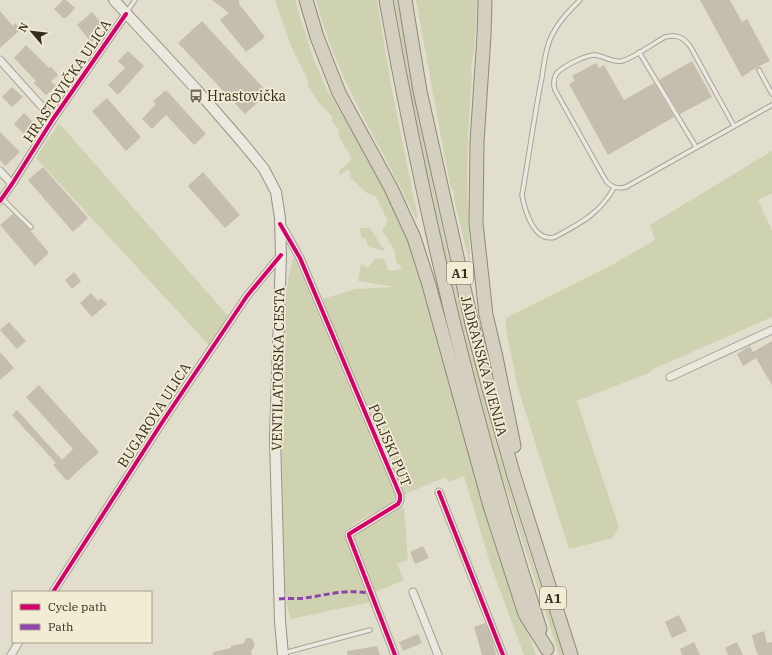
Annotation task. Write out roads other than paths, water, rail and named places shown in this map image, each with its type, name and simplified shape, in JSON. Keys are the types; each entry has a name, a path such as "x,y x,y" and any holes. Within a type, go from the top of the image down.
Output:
{"highway":[{"path":"306,0 317,37 339,93 391,188 414,238 429,284 490,506 525,614 548,652"},
{"name":"JADRANSKA AVENIJA","path":"386,0 406,113 453,323 472,399 521,570 548,652"},
{"name":"JADRANSKA AVENIJA","path":"405,0 422,99 488,389 534,542 571,655"},
{"path":"485,0 477,142 477,230 486,315 534,542"}],"main road":[{"name":"VENTILATORSKA CESTA","path":"114,0 197,90 264,168 276,192 280,224 281,255 275,438 280,621 283,654"}],"street":[{"name":"HRASTOVIČKA ULICA","path":"1,199 53,119 126,14"},
{"path":"0,60 53,119"},
{"path":"0,171 12,184"},
{"name":"POLJSKI PUT","path":"280,224 300,258 400,495 398,504 349,534 395,655"},
{"name":"BUGAROVA ULICA","path":"54,591 163,421 247,296 281,255"},
{"path":"670,378 772,331"},
{"path":"439,492 503,655"},
{"path":"412,592 438,655"},
{"path":"11,655 18,643"}],"lane":[{"path":"126,14 135,0"},
{"path":"580,0 560,20 548,46 522,195 533,228 540,235 551,239 590,217 606,201 614,188"},
{"path":"734,126 690,46 682,38 672,35 665,37 621,61 595,55 587,56 560,70 555,78 554,85 556,90 606,181 614,188 626,187 772,105"},
{"path":"639,52 696,147"},
{"path":"759,70 772,94"},
{"path":"1,199 18,212 31,227"},
{"path":"283,654 370,630"}],"place":[{"name":"Hrastovička","path":"196,96"}]}
